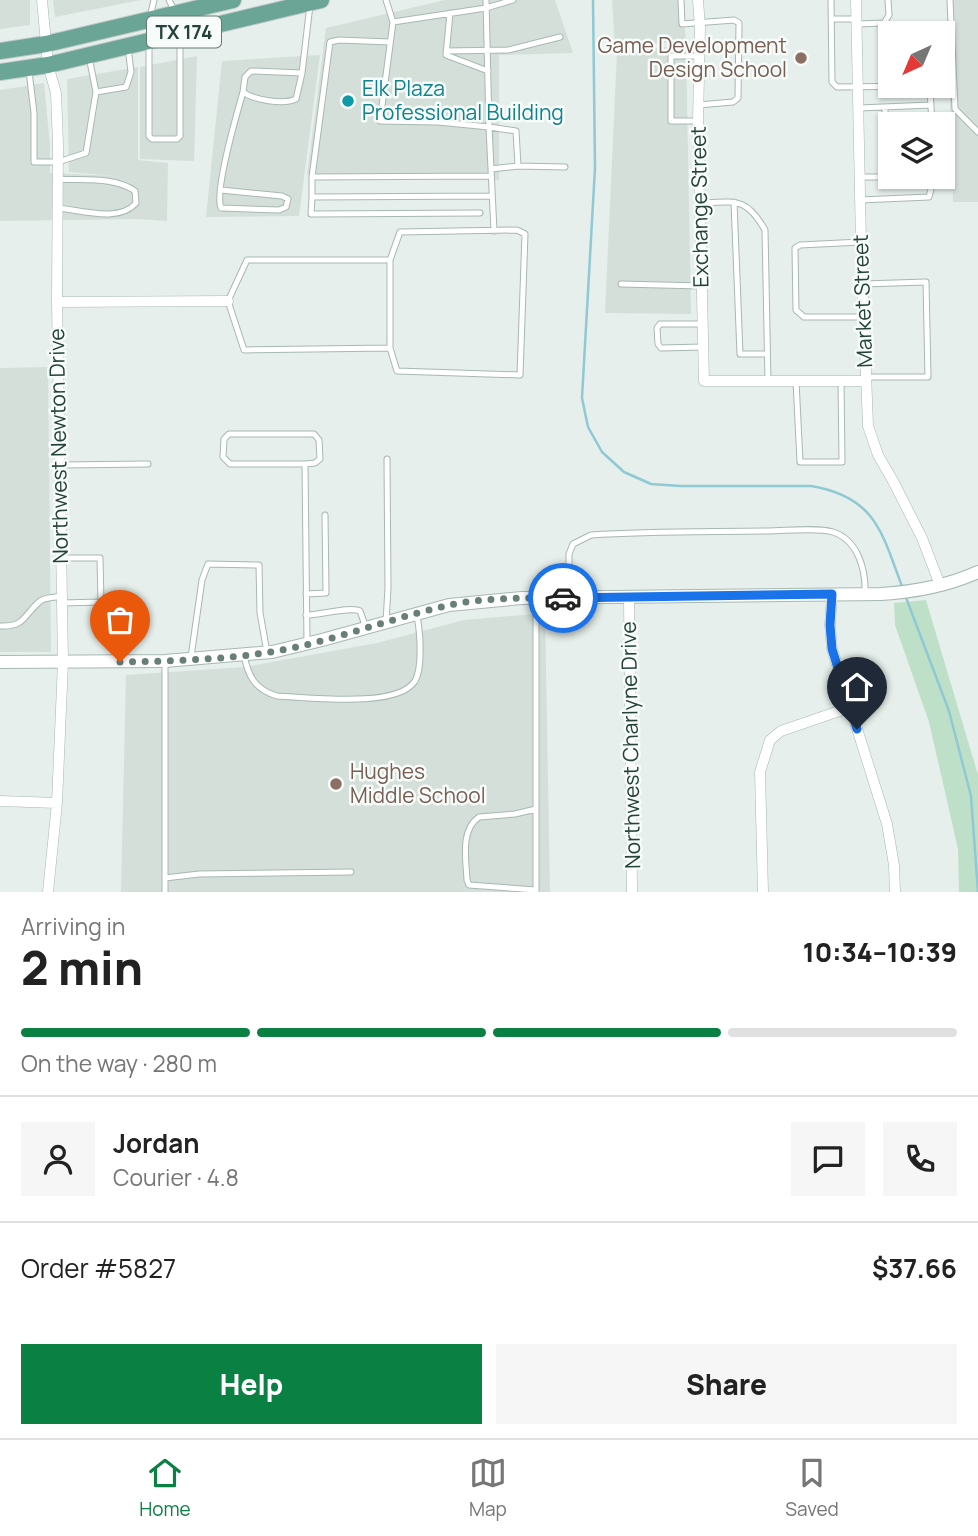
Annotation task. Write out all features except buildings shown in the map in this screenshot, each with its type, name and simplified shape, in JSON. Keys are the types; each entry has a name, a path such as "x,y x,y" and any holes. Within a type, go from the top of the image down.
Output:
{"main road":[{"name":"TX 174","path":"0,51 46,44 149,19 172,6 233,0"},
{"name":"TX 174","path":"0,72 48,65 316,1"}],"street":[{"name":"Northwest Newton Drive","path":"42,0 48,65 56,93 63,662 57,803 48,892"},
{"name":"Exchange Street","path":"698,0 704,381 768,381"},
{"name":"Market Street","path":"856,0 868,426 878,455 922,538 940,585"},
{"path":"57,302 228,302"},
{"path":"768,381 865,379"},
{"path":"0,662 165,661 267,653 449,605 536,598 897,593 920,591 960,581 978,572"},
{"path":"832,594 832,649 887,824 894,865 895,892"},
{"name":"Northwest Charlyne Drive","path":"629,598 632,892"},
{"path":"763,892 761,772 770,740 781,731 851,707"},
{"path":"0,801 57,803"}],"lane":[{"path":"149,19 154,0"},
{"path":"386,0 393,22 380,121 438,122 516,131 518,166"},
{"path":"486,0 494,231"},
{"path":"393,22 486,8 513,0"},
{"path":"681,0 682,24 734,20 739,23 738,98 733,103 698,105"},
{"path":"831,0 832,82 837,87 858,88 922,86 930,89 931,112"},
{"path":"832,19 884,23 889,15 888,0"},
{"path":"950,0 955,109 978,132"},
{"path":"243,92 250,97 290,102 296,99 316,1"},
{"path":"450,13 446,55 488,71"},
{"path":"149,41 149,136 152,139 177,139 180,136 180,33"},
{"path":"446,51 508,50 560,37"},
{"path":"390,42 330,42 313,177 312,214 480,214"},
{"path":"96,92 126,87 131,72 128,46"},
{"path":"28,68 34,113 34,162 58,162 86,153 96,92 89,55"},
{"path":"698,121 671,121 671,56 699,56"},
{"path":"221,190 282,196 288,199 286,207 279,210 221,208 219,204 221,190 227,153 245,77 251,71 302,73"},
{"path":"859,108 931,105"},
{"path":"885,107 885,112"},
{"path":"313,177 491,172 518,166 565,167"},
{"path":"860,177 878,177"},
{"path":"57,208 116,214 129,211 136,203 135,191 127,185 58,179"},
{"path":"860,200 929,197 931,189"},
{"path":"312,197 492,195"},
{"path":"734,202 740,354 767,354"},
{"path":"700,203 744,204 755,213 765,230 768,381"},
{"path":"517,230 525,234 520,375 397,371 390,348 390,260 400,232 494,231 517,230"},
{"path":"861,242 800,245 795,248 796,310 804,317 863,317"},
{"path":"390,260 247,260 228,302 244,350 390,348"},
{"path":"863,284 926,282 928,377 865,379"},
{"path":"621,284 701,286"},
{"path":"702,324 660,324 657,328 658,344 661,348 703,347"},
{"path":"796,381 800,462 842,462 841,381"},
{"path":"229,434 314,435 319,440 320,459 315,463 305,464 230,464 223,457 224,439 229,434"},
{"path":"386,622 387,459"},
{"path":"60,465 148,464"},
{"path":"305,464 307,644"},
{"path":"306,594 326,593 325,515"},
{"path":"569,598 569,554 573,544 591,535 784,531 831,531 841,536 849,543 864,569 865,594"},
{"path":"0,626 22,622 39,602 101,602 100,558 61,558"},
{"path":"190,659 202,580 208,564 259,565 260,613 267,653"},
{"path":"536,598 536,809 536,891 469,885 466,837 468,828 479,817 536,809"},
{"path":"306,615 325,615 354,608 360,611 366,628"},
{"path":"244,655 247,674 263,692 278,696 378,698 405,691 416,680 421,635 416,614"},
{"path":"164,892 165,661"},
{"path":"165,878 199,874 351,872"}],"shaded area":[{"path":"0,0 30,0 30,25 0,29"},
{"path":"53,0 141,0 55,17"},
{"path":"445,0 555,0 573,53 499,55 499,180 307,175 326,28"},
{"path":"612,0 682,0 686,41 615,47"},
{"path":"947,0 978,0 978,202 953,202 955,112 950,112 950,98 956,98 956,21 948,21"},
{"path":"686,45 691,314 605,313 617,52"},
{"path":"320,55 299,216 206,217 222,61"},
{"path":"197,56 194,161 140,159 140,67"},
{"path":"138,67 138,160 168,163 167,221 0,221 0,90 44,83 50,173 117,176 69,172 67,79"},
{"path":"48,367 51,652 0,652 0,368"},
{"name":"Hughes Middle School","path":"545,613 550,892 121,892 126,675 245,667 377,643 464,620"}],"green space":[{"path":"926,600 978,775 978,892 959,892 958,849 929,722 895,625 894,603"}],"waterway":[{"path":"593,0 595,168 582,398 588,427 602,452 624,472 651,484 811,486 833,491 850,499 874,521 903,589"},
{"path":"905,595 949,711 971,796 978,892"}],"way so far":[{"path":"120,662 272,652 449,605 522,598 563,598"}],"place":[{"name":"Game Development Design School","path":"801,58"},
{"name":"Elk Plaza Professional Building","path":"348,101"},
{"name":"Hughes Middle School","path":"336,784"}],"route":[{"path":"563,598 832,594 832,649 857,729"}]}
